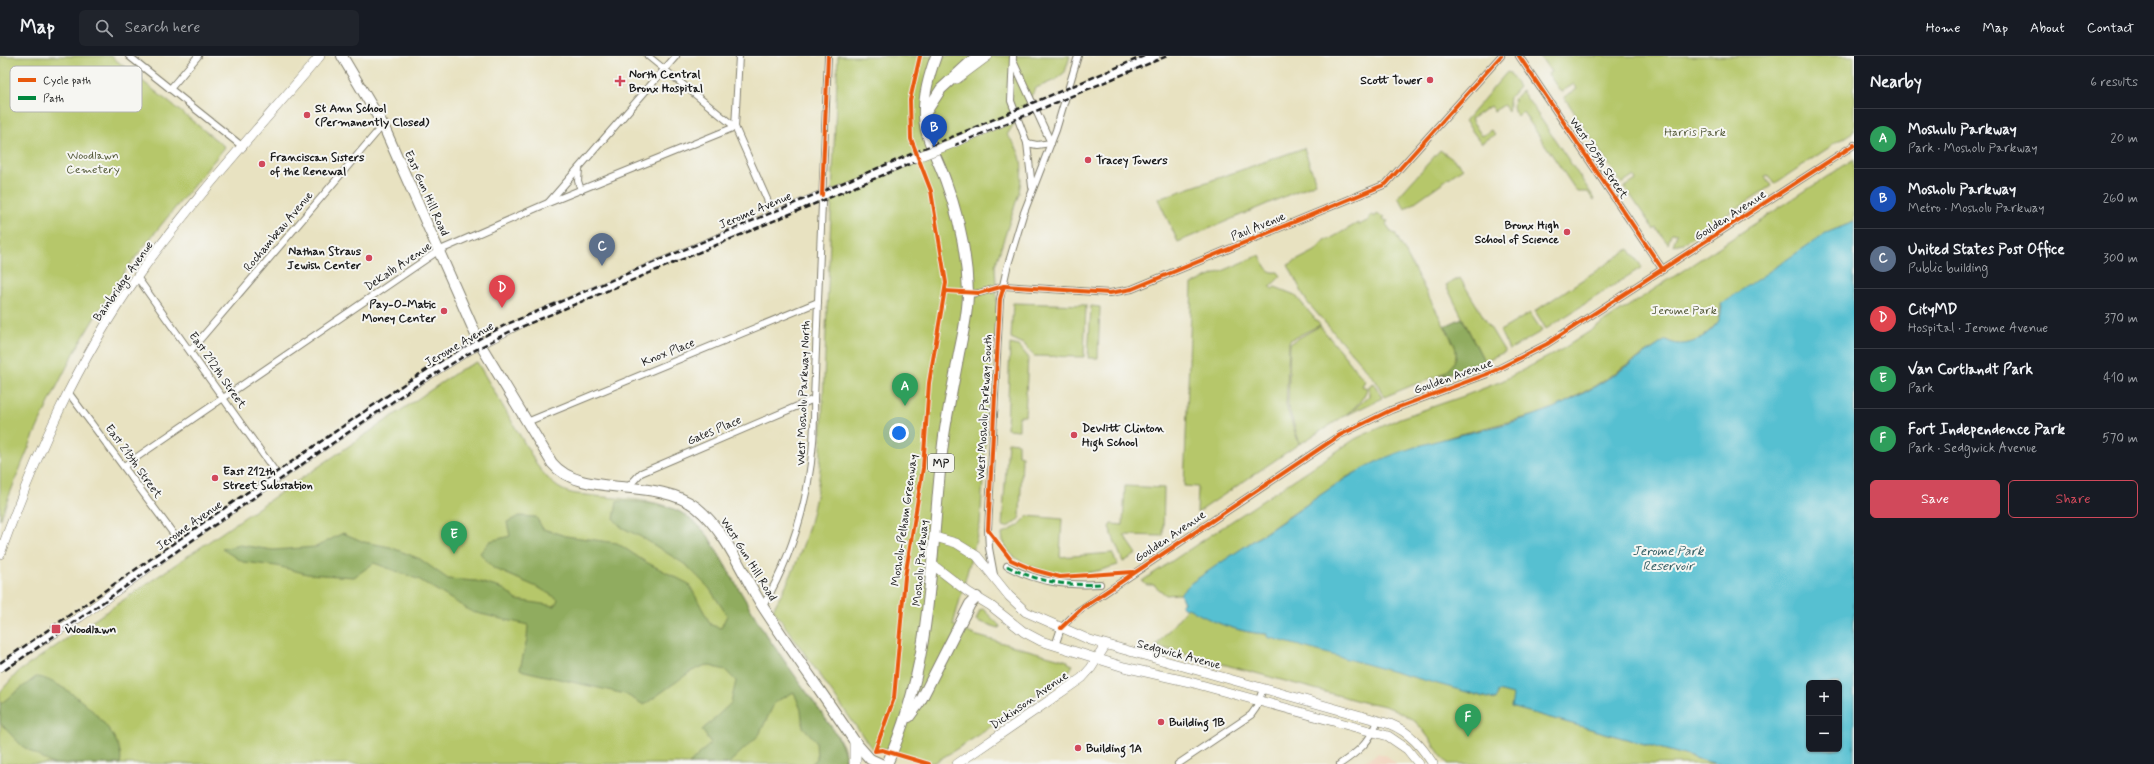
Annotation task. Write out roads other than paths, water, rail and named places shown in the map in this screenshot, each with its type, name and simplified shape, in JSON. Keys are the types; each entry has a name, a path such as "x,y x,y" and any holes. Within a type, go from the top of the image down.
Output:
{"highway":[{"path":"855,764 856,742"}],"main road":[{"name":"Bainbridge Avenue","path":"0,554 46,436 68,392 101,334 138,277 243,147 320,56"},
{"name":"East Gun Hill Road","path":"342,56 383,125 480,344"},
{"name":"Mosholu Parkway","path":"887,764 903,726 911,701 926,631 942,453 964,328 968,294 966,265 957,219 950,192 927,132 924,116 928,82 936,56"},
{"path":"924,116 941,89 977,56"},
{"path":"941,89 988,56"},
{"name":"Jerome Avenue","path":"0,667 80,617 181,544 409,387 480,344 535,316 822,194 951,144 1034,106 1155,56"},
{"name":"West Gun Hill Road","path":"480,344 549,459 565,475 580,481 657,491 676,496 692,505 707,517 721,535 763,606 856,742 870,759 881,764"},
{"name":"Sedgwick Avenue","path":"935,537 951,541 966,548 982,561 1021,608 1031,615 1105,646 1393,725 1407,733 1420,745 1433,764"},
{"name":"Sedgwick Avenue","path":"933,565 1030,635 1055,646 1097,659 1373,732 1397,741 1411,753 1419,764"},
{"path":"903,726 920,702 967,610 977,597"},
{"name":"Dickinson Avenue","path":"957,764 1082,678 1105,646"}],"street":[{"path":"129,56 141,66"},
{"path":"170,89 198,56"},
{"path":"648,56 734,127 774,215"},
{"path":"548,203 676,56"},
{"path":"734,127 738,56"},
{"name":"West Mosholu Parkway North","path":"763,606 786,559 806,500 813,448 828,56"},
{"name":"West Mosholu Parkway South","path":"994,576 989,548 988,526 1000,299 1007,268 1032,190 1051,143 1078,56"},
{"name":"Paul Avenue","path":"968,294 979,293 1004,286 1110,293 1132,290 1386,184 1501,56"},
{"name":"West 205th Street","path":"1519,56 1663,270"},
{"path":"1013,59 1051,143 1037,145 1027,143"},
{"name":"West Mosholu Parkway South","path":"1013,59 1011,101 1027,143 1032,190"},
{"path":"142,66 243,147"},
{"name":"Rochambeau Avenue","path":"191,350 383,125"},
{"name":"DeKalb Avenue","path":"124,466 438,251 548,203 734,127"},
{"name":"Goulden Avenue","path":"1055,646 1061,628 1082,608 1340,435 1391,410 1474,380 1519,360 1564,335 1854,145"},
{"path":"579,168 577,176 581,190"},
{"name":"East 212th Street","path":"138,277 191,350 279,477"},
{"name":"Knox Place","path":"527,422 818,302"},
{"name":"East 213th Street","path":"68,392 181,544"},
{"name":"Gates Place","path":"628,487 641,473 814,399"},
{"path":"1007,566 1035,579 1052,583 1072,585 1100,584"},
{"path":"1178,764 1249,717 1256,708 1263,689"},
{"path":"1340,764 1361,749 1373,732 1378,721"}],"water":[{"name":"Jerome Park Reservoir","path":"1854,222 1854,761 1851,764 1717,764 1511,707 1513,695 1498,691 1496,700 1267,637 1267,634 1226,626 1206,618 1188,608 1185,609 1180,605 1184,603 1180,594 1191,583 1354,474 1376,462 1415,447 1495,427 1553,408 1603,382 1666,340 1680,344 1695,341 1701,338 1713,328 1719,320 1722,307 1721,304 1826,233"}],"railway":[{"path":"0,663 407,382 462,348 505,325 1144,56"},
{"path":"5,670 411,389 466,355 509,332 1167,56"}],"place":[{"name":"Scott Tower","path":"1430,80"},
{"name":"North Central Bronx Hospital","path":"620,81"},
{"name":"St Ann School (Permanently Closed)","path":"307,115"},
{"name":"Mosholu Parkway","path":"934,147"},
{"name":"Tracey Towers","path":"1088,160"},
{"name":"Franciscan Sisters of the Renewal","path":"262,164"},
{"name":"Bronx High School of Science","path":"1567,232"},
{"name":"Nathan Straus Jewish Center","path":"369,258"},
{"name":"United States Post Office","path":"602,266"},
{"name":"CityMD","path":"502,308"},
{"name":"Pay-O-Matic Money Center","path":"444,311"},
{"name":"Moshulu Parkway","path":"905,406"},
{"name":"DeWitt Clinton High School","path":"1074,435"},
{"name":"East 212th Street Substation","path":"215,478"},
{"name":"Van Cortlandt Park","path":"454,554"},
{"name":"Woodlawn","path":"56,629"},
{"name":"Building 1B","path":"1161,722"},
{"name":"Fort Independence Park","path":"1468,737"},
{"name":"Building 1A","path":"1078,748"}],"park label":[{"name":"Harris Park","path":"1695,132"},
{"name":"Woodlawn Cemetery","path":"93,162"},
{"name":"Jerome Park","path":"1684,310"}]}
